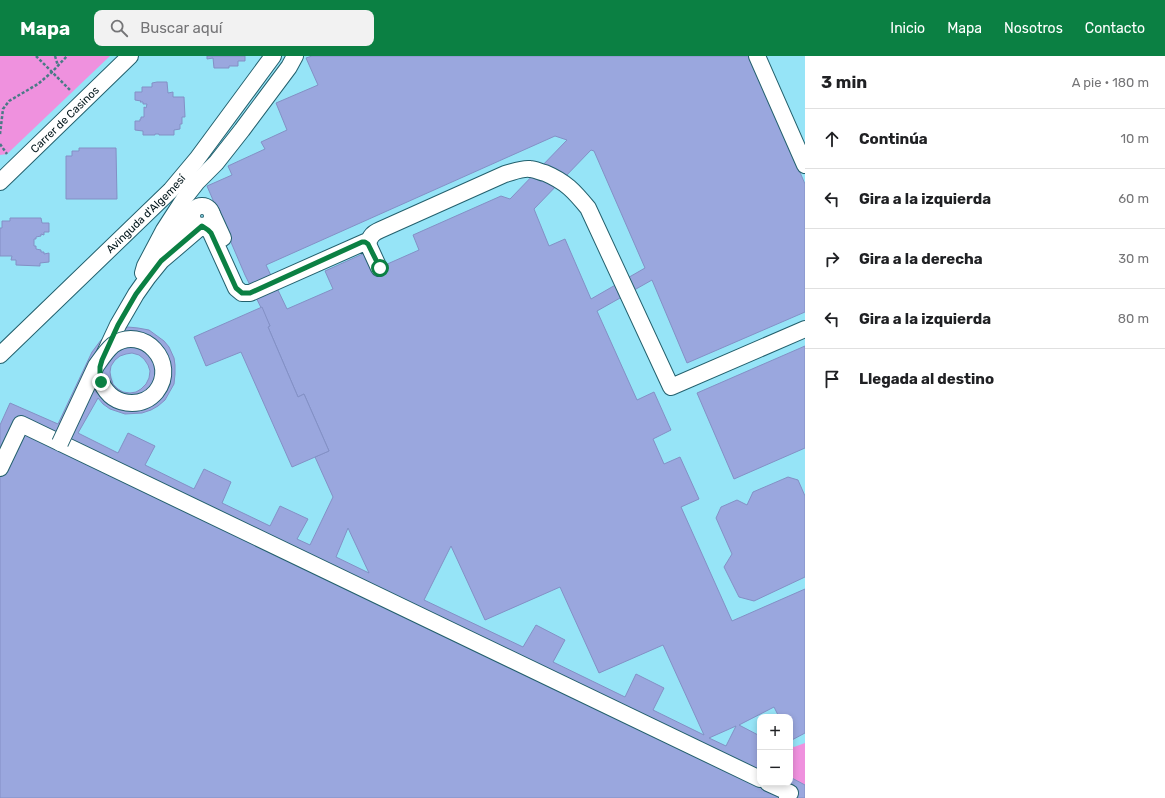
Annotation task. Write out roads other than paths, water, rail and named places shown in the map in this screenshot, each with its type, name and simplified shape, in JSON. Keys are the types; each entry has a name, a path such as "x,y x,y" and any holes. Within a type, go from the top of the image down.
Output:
{"street":[{"name":"Carrer de Casinos","path":"0,182 130,56"},
{"name":"Avinguda d'Algemesí","path":"0,355 171,190 197,159 273,56"},
{"path":"757,56 805,164"},
{"path":"136,294 145,266 176,210 194,186 216,163 242,130 294,60"},
{"path":"60,443 96,366 102,357 114,344 130,339 146,343 153,348 159,354 162,363 163,371 160,387 155,393 142,402 126,403 118,400 108,393 101,382 100,367 102,360 118,325 136,294 161,261 202,215 203,184 216,163"},
{"path":"368,244 371,235 374,232 505,174 518,170 530,169 556,178 566,184 576,193 588,208 671,388 805,329"},
{"path":"194,186 190,198 240,278 241,284 236,288 242,293 250,293 362,242 368,244 380,268"},
{"path":"150,258 202,215"},
{"path":"0,468 22,424 757,778"},
{"path":"775,786 790,793 787,798"}]}
